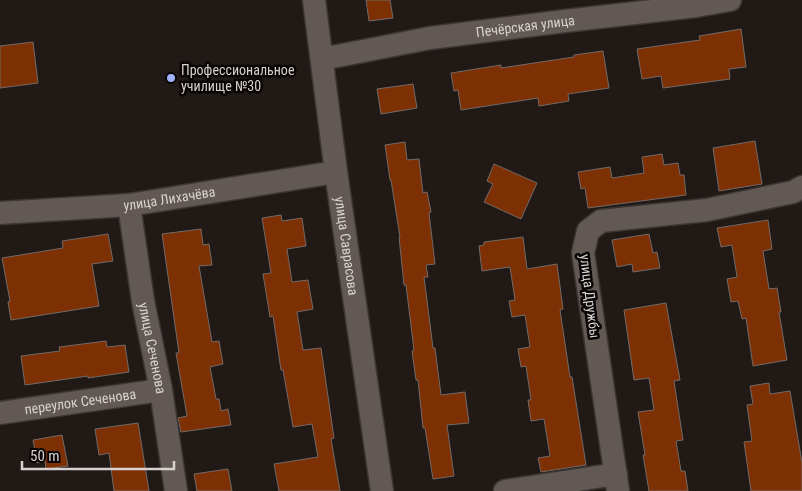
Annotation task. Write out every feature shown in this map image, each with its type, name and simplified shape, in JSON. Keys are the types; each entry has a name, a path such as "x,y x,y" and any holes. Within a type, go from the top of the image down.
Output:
{"street":[{"name":"улица Саврасова","path":"314,0 336,172 382,491"},
{"name":"Печёрская улица","path":"322,58 430,38 696,6 730,0"},
{"name":"улица Лихачёва","path":"0,213 129,205 336,172"},
{"name":"улица Дружбы","path":"617,483 583,253 588,231 601,221 707,210 793,192 802,187"},
{"name":"улица Сеченова","path":"129,205 143,301 161,390 176,491"},
{"name":"переулок Сеченова","path":"0,413 161,390"},
{"path":"505,491 617,483"}],"building":[{"path":"366,0 390,0 393,18 369,21"},
{"path":"741,29 746,67 729,69 730,79 663,88 661,76 642,79 637,49 700,40 699,36"},
{"path":"33,42 38,83 0,88 0,46"},
{"path":"603,51 609,88 568,94 569,101 539,106 538,98 461,110 458,90 454,91 451,73 501,65 501,68"},
{"path":"413,84 417,108 381,114 377,89"},
{"path":"755,141 762,184 719,191 713,148"},
{"path":"405,142 407,160 419,159 423,193 427,192 431,212 429,213 435,264 426,265 428,277 424,277 441,395 465,392 469,423 447,425 454,476 433,479 425,428 423,428 418,380 416,380 400,237 385,145"},
{"path":"662,154 664,165 678,163 680,175 684,175 686,195 588,208 585,188 581,189 578,172 610,167 612,178 644,173 642,157"},
{"path":"494,164 537,183 521,219 484,202 493,184 487,181"},
{"path":"281,215 282,221 302,218 306,246 287,249 292,282 308,280 313,309 297,312 303,350 321,348 334,438 331,439 340,491 279,491 274,464 318,457 312,424 293,427 283,370 281,370 273,316 270,317 263,274 271,273 262,218"},
{"path":"768,220 772,249 763,251 769,289 777,288 787,360 753,366 746,318 742,319 738,301 731,302 727,279 737,277 732,245 721,247 717,228"},
{"path":"201,229 203,245 209,244 212,265 199,266 212,342 219,341 223,364 210,367 216,399 219,399 221,411 228,409 231,425 181,432 178,418 187,416 176,353 179,353 162,234"},
{"path":"108,234 113,261 92,264 99,306 11,320 8,302 10,301 2,258 63,248 62,241"},
{"path":"649,234 653,253 657,252 660,268 633,272 632,264 617,267 612,240"},
{"path":"523,237 527,269 557,264 563,309 560,310 586,465 541,472 538,458 550,456 544,419 531,421 528,400 531,400 526,366 521,367 518,349 530,347 525,315 512,317 509,301 515,300 510,267 482,271 479,246 484,245 484,242"},
{"path":"666,303 680,380 674,381 683,440 676,441 681,471 685,471 688,491 649,491 638,412 654,410 649,378 634,380 624,310"},
{"path":"106,341 107,347 125,345 129,372 25,385 21,356 60,351 59,347"},
{"path":"769,383 770,394 790,391 802,463 802,491 751,491 744,442 752,441 747,405 753,404 750,386"},
{"path":"138,423 149,491 114,491 109,453 99,455 95,429"},
{"path":"62,435 68,466 46,469 45,461 37,463 33,440"},
{"path":"228,469 232,491 197,491 194,474"}],"place":[{"name":"Профессиональное училище №30","path":"171,78"}]}
